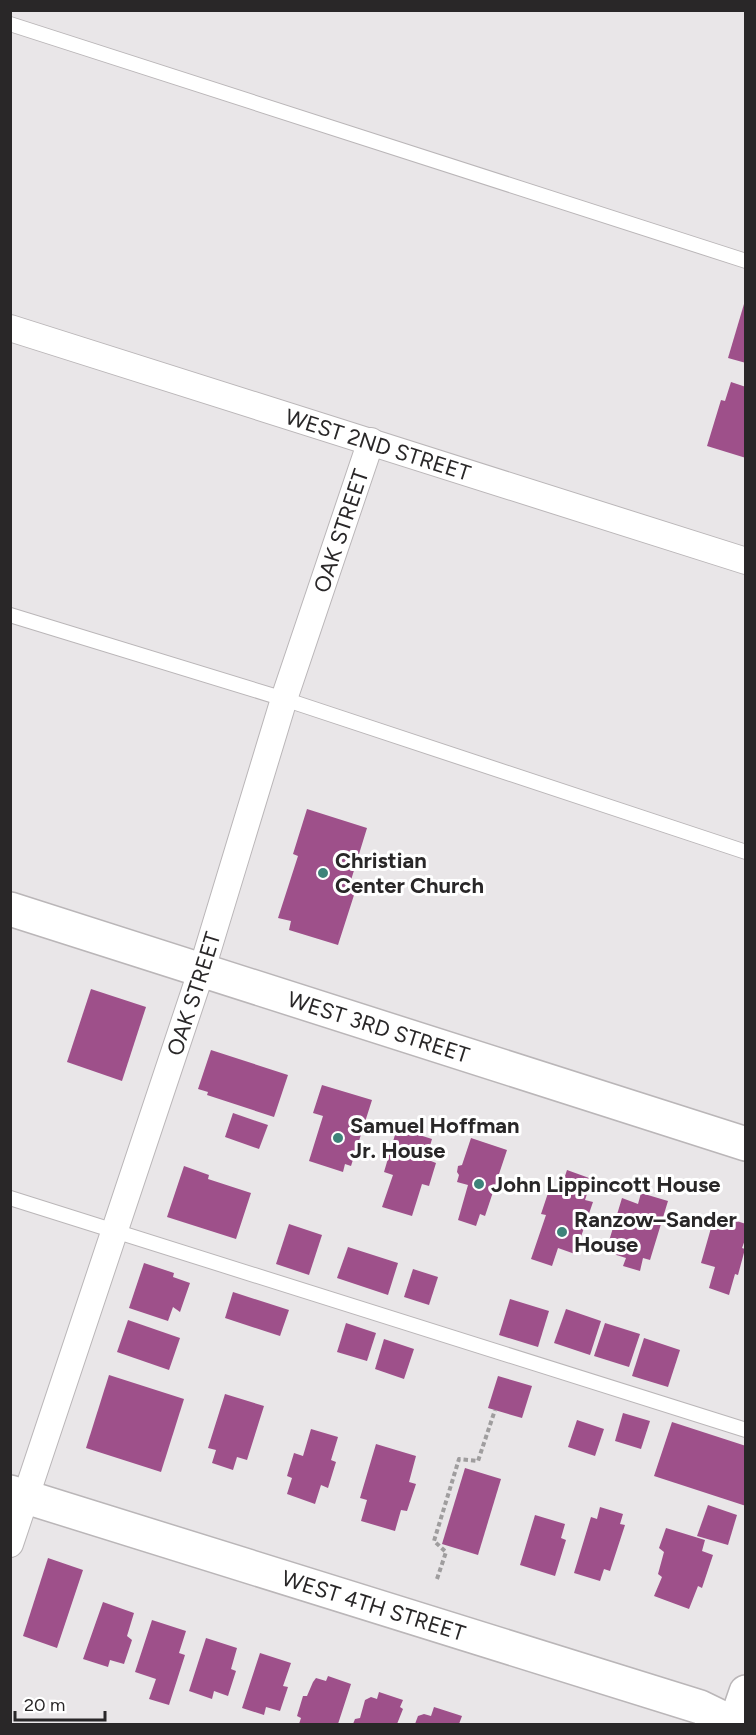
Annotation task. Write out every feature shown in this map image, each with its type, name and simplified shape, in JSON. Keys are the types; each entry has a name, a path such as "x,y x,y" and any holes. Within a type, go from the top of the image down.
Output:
{"main road":[{"name":"WEST 3RD STREET","path":"10,909 746,1144"},
{"name":"WEST 4TH STREET","path":"18,1494 700,1707 735,1724"},
{"path":"735,1724 746,1692"}],"street":[{"name":"WEST 2ND STREET","path":"10,328 746,561"},
{"name":"OAK STREET","path":"10,1544 18,1494 114,1232 202,969 285,699 371,441"}],"lane":[{"path":"10,24 690,245 746,261"},
{"path":"10,615 285,699 746,852"},
{"path":"10,1198 746,1430"}],"path":[{"path":"437,1579 446,1552 434,1541 459,1459 478,1461 495,1410"}],"building":[{"path":"744,304 746,304 746,363 728,358"},
{"path":"731,382 746,387 746,458 707,446 721,400 725,401"},
{"name":"Christian Center Church","path":"307,809 367,828 348,890 355,892 338,945 289,930 291,921 278,918 298,856 293,854"},
{"path":"91,989 146,1007 122,1081 67,1062"},
{"path":"211,1050 288,1075 274,1117 207,1095 208,1092 198,1089"},
{"name":"Samuel Hoffman Jr. House","path":"322,1085 372,1100 351,1166 345,1164 343,1172 309,1161 323,1116 313,1113"},
{"path":"233,1113 268,1125 259,1149 225,1137"},
{"path":"397,1128 432,1139 426,1159 436,1163 429,1186 422,1184 412,1216 382,1207 393,1175 384,1172"},
{"name":"John Lippincott House","path":"471,1138 507,1150 485,1216 480,1214 476,1226 458,1220 468,1185 457,1182 459,1175 457,1172 458,1166 462,1165"},
{"path":"184,1166 209,1175 208,1179 251,1193 236,1239 167,1217"},
{"name":"Ranzow–Sander House","path":"567,1170 592,1179 585,1200 593,1202 575,1254 558,1248 552,1266 531,1259 546,1215 541,1214 550,1187 560,1191"},
{"path":"641,1193 668,1201 650,1260 643,1258 640,1271 623,1266 626,1258 610,1253 611,1250 608,1249 622,1198 638,1204"},
{"path":"715,1214 746,1224 746,1237 742,1248 745,1249 738,1275 735,1274 729,1295 709,1288 715,1267 701,1263"},
{"path":"289,1224 322,1235 309,1275 276,1264"},
{"path":"348,1247 398,1263 388,1295 337,1278"},
{"path":"144,1263 174,1273 173,1277 190,1283 180,1312 173,1307 168,1321 129,1308"},
{"path":"413,1269 438,1277 429,1305 404,1297"},
{"path":"233,1292 289,1310 280,1336 225,1318"},
{"path":"510,1299 549,1311 538,1347 499,1335"},
{"path":"566,1309 601,1321 590,1355 554,1343"},
{"path":"128,1320 180,1338 169,1370 117,1352"},
{"path":"346,1323 376,1333 367,1361 337,1352"},
{"path":"605,1323 640,1334 629,1367 594,1356"},
{"path":"644,1338 680,1350 668,1387 632,1376"},
{"path":"384,1339 414,1349 404,1379 375,1369"},
{"path":"109,1375 184,1399 161,1472 86,1448"},
{"path":"498,1376 532,1386 522,1418 488,1408"},
{"path":"225,1394 264,1406 247,1460 237,1457 233,1470 212,1463 216,1450 208,1448"},
{"path":"623,1413 650,1421 641,1449 615,1441"},
{"path":"577,1420 604,1429 595,1456 568,1447"},
{"path":"672,1422 746,1446 746,1506 654,1476"},
{"path":"311,1429 338,1437 331,1460 336,1462 328,1488 321,1485 315,1504 287,1494 292,1478 287,1476 294,1453 303,1456"},
{"path":"376,1444 416,1456 409,1482 416,1484 407,1511 401,1510 395,1531 361,1521 367,1500 360,1498"},
{"path":"465,1468 501,1479 478,1555 442,1544"},
{"path":"708,1505 737,1515 728,1545 697,1536"},
{"path":"600,1507 623,1514 620,1524 625,1525 610,1571 604,1569 600,1581 574,1573 591,1517 597,1519"},
{"path":"535,1515 565,1524 561,1538 566,1540 555,1576 520,1565"},
{"path":"666,1528 705,1540 702,1551 713,1555 702,1588 698,1586 689,1609 654,1596 662,1577 658,1574 664,1552 659,1548"},
{"path":"48,1558 83,1570 57,1648 23,1636"},
{"path":"103,1602 134,1613 127,1636 132,1640 124,1664 110,1660 108,1667 83,1659"},
{"path":"152,1620 186,1631 179,1653 185,1655 169,1705 149,1699 156,1679 135,1672"},
{"path":"206,1638 237,1648 231,1669 236,1671 228,1696 214,1691 212,1699 189,1691"},
{"path":"260,1653 291,1663 283,1686 288,1687 280,1711 266,1707 264,1715 242,1708"},
{"path":"328,1676 351,1684 338,1724 299,1724 301,1718 297,1716 303,1696 307,1696 316,1678 326,1681"},
{"path":"379,1692 403,1700 400,1707 403,1709 397,1724 353,1724 355,1719 360,1718 365,1700 371,1697 377,1699"},
{"path":"434,1707 462,1716 459,1724 415,1724 418,1716 424,1714 431,1716"}],"place":[{"name":"Christian Center Church","path":"323,873"},
{"name":"Samuel Hoffman Jr. House","path":"338,1138"},
{"name":"John Lippincott House","path":"479,1184"},
{"name":"Ranzow–Sander House","path":"562,1232"}]}
